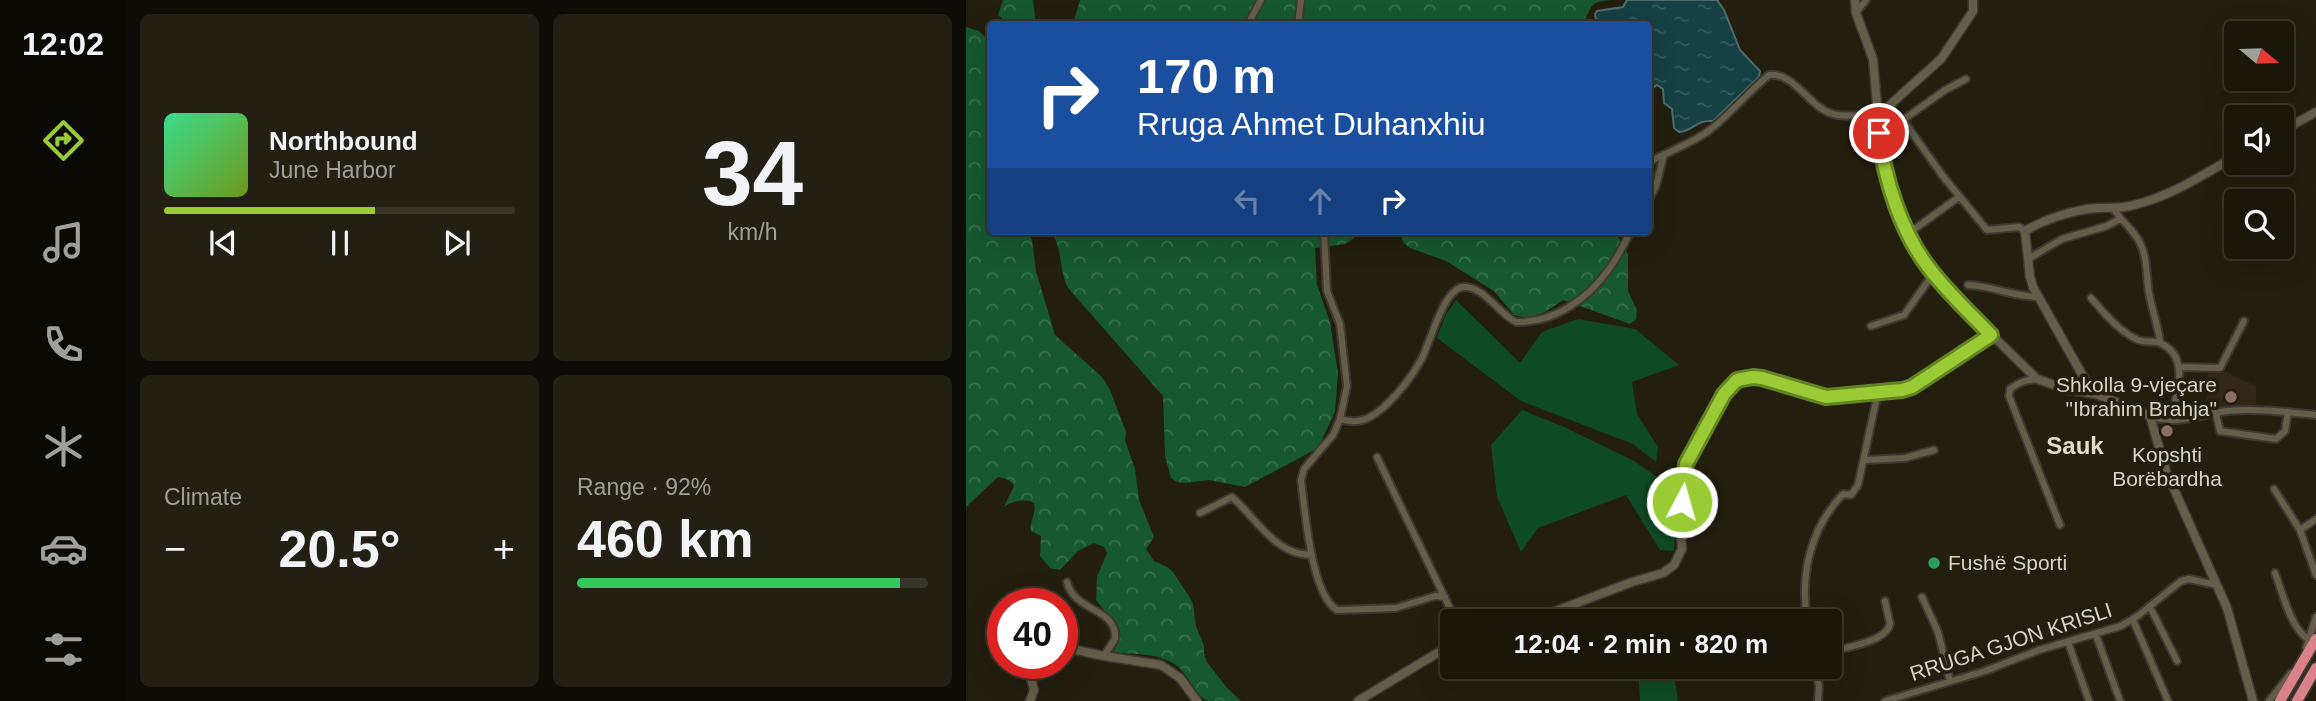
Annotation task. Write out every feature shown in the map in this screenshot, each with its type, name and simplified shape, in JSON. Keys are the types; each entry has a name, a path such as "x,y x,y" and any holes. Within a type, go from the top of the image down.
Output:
{"highway":[{"path":"2280,701 2314,642"},
{"path":"2286,701 2304,673 2314,642"},
{"path":"2297,701 2316,668"},
{"path":"2304,701 2316,680"}],"street":[{"path":"1250,21 1261,0"},
{"path":"1298,21 1301,0"},
{"path":"1855,0 1856,13 1873,59 1879,133 1888,185 1909,233 1933,274 2037,379 2069,390 2096,394 2150,416 2171,419 2227,411 2288,412 2316,416"},
{"path":"1856,13 1866,0"},
{"path":"1652,161 1692,142 1708,131 1769,75 1776,74 1786,78 1810,100 1831,113 1878,117 1941,59 1973,11 1973,0"},
{"path":"1879,133 1966,79"},
{"path":"2294,125 2316,113"},
{"path":"1903,120 1959,197 1987,230 2020,227 2025,231 2030,277 2084,378 2096,394"},
{"path":"1652,194 1664,154"},
{"path":"2025,231 2050,219 2091,208 2134,206 2186,186 2224,163"},
{"path":"1909,233 1959,197"},
{"path":"2113,208 2138,239 2143,251 2160,342"},
{"path":"2028,259 2062,239 2107,226 2120,219"},
{"path":"1324,235 1327,291 1340,324 1348,377 1340,419 1333,435 1302,474 1312,555 1323,595 1337,610 1396,608 1435,596 1445,597"},
{"path":"1340,419 1357,422 1367,420 1395,397 1422,358 1443,307 1457,289 1462,286 1469,288 1488,298 1516,322 1550,318 1571,306 1603,277 1629,235"},
{"path":"1871,326 1904,314 1933,274"},
{"path":"1968,285 1987,285 2027,297 2039,297"},
{"path":"2091,298 2104,314 2133,338 2142,342 2160,342 2175,355 2180,367 2171,419"},
{"path":"2180,367 2220,369 2244,321"},
{"path":"1562,609 1670,569 1678,560 1682,549 1680,524 1686,464 1724,394 1737,380 1762,378 1826,397 1912,387 1991,335"},
{"path":"2037,379 2014,386 2010,389 2009,396 2060,525"},
{"path":"1807,609 1805,564 1820,523 1843,494 1854,493 1865,460 1878,392"},
{"path":"2216,414 2220,431 2276,439 2285,431 2288,412"},
{"path":"2150,416 2166,471 2227,608 2253,701"},
{"path":"1865,460 1905,458 1934,450"},
{"path":"1377,457 1451,609"},
{"path":"2274,489 2300,530 2316,575"},
{"path":"1200,513 1232,497 1279,544 1297,554 1312,555"},
{"path":"2300,530 2316,519"},
{"path":"2275,573 2302,634 2314,642"},
{"name":"RRUGA GJON KRISLI","path":"1885,701 1985,671 2039,650 2096,635 2133,620 2181,581 2189,579 2217,585"},
{"path":"1067,582 1077,601 1096,610 1114,626 1115,639 1104,656"},
{"path":"1922,597 1938,632 1950,681"},
{"path":"1842,649 1885,634 1890,624 1885,601"},
{"path":"2150,607 2177,661"},
{"path":"2269,701 2314,642 2316,617"},
{"path":"2133,620 2168,701"},
{"path":"2096,635 2120,701"},
{"path":"2068,642 2089,701"},
{"path":"1078,650 1154,663 1168,668 1180,678 1196,701"},
{"path":"1358,701 1440,652"},
{"path":"1030,701 1034,690 1031,679"},
{"path":"1818,679 1818,701"}],"shaded area":[{"name":"Shkolla 9-vjeçare \"Ibrahim Brahja\"","path":"2208,370 2226,372 2256,386 2256,409 2206,408"}],"green space":[{"path":"1003,0 1033,0 1034,21 1006,21 998,15"},
{"path":"1080,0 1613,0 1593,5 1585,21 1074,21"},
{"path":"966,27 979,31 987,39 987,235 1030,235 1036,271 1055,335 1102,377 1110,390 1126,432 1125,440 1135,469 1139,500 1154,537 1146,549 1154,561 1173,572 1190,598 1207,662 1241,701 1208,701 1180,669 1169,661 1153,656 1113,652 1119,642 1120,630 1096,600 1097,577 1107,553 1104,547 1094,543 1078,551 1060,570 1050,568 1040,556 1041,536 1031,531 1034,503 1019,501 1004,507 1014,486 1003,478 998,477 966,507"},
{"path":"1053,235 1358,235 1345,244 1315,248 1317,285 1330,322 1338,373 1335,412 1318,448 1245,487 1209,480 1185,483 1171,478 1165,456 1163,396 1068,288"},
{"path":"1401,235 1616,235 1628,254 1628,291 1637,310 1636,319 1630,324 1563,300 1534,316 1514,315 1494,291 1446,261 1410,248"},
{"path":"1456,300 1520,363 1542,332 1578,319 1635,329 1679,365 1632,382 1637,414 1658,447 1656,462 1633,444 1521,401 1437,338 1445,316"},
{"path":"1522,410 1634,461 1678,491 1674,551 1660,550 1626,495 1538,528 1521,552 1497,497 1491,445"},
{"path":"1639,679 1675,679 1678,701 1640,701"}],"water":[{"path":"1627,0 1717,0 1724,10 1740,50 1760,71 1759,77 1713,121 1702,122 1679,132 1674,128 1672,109 1664,103 1663,89 1657,85 1654,87 1652,83 1652,21 1596,21 1597,11 1623,7"}],"place":[{"name":"Shkolla 9-vjeçare \"Ibrahim Brahja\"","path":"2231,397"},
{"name":"Kopshti Borëbardha","path":"2167,431"},
{"name":"Fushë Sporti","path":"1934,563"}],"district":[{"name":"Sauk","path":"2075,446"}],"route":[{"path":"1682,502 1686,464 1724,394 1737,380 1744,377 1774,380 1826,397 1902,390 1912,387 1991,335 1948,292 1919,252 1888,185 1879,133"}]}
